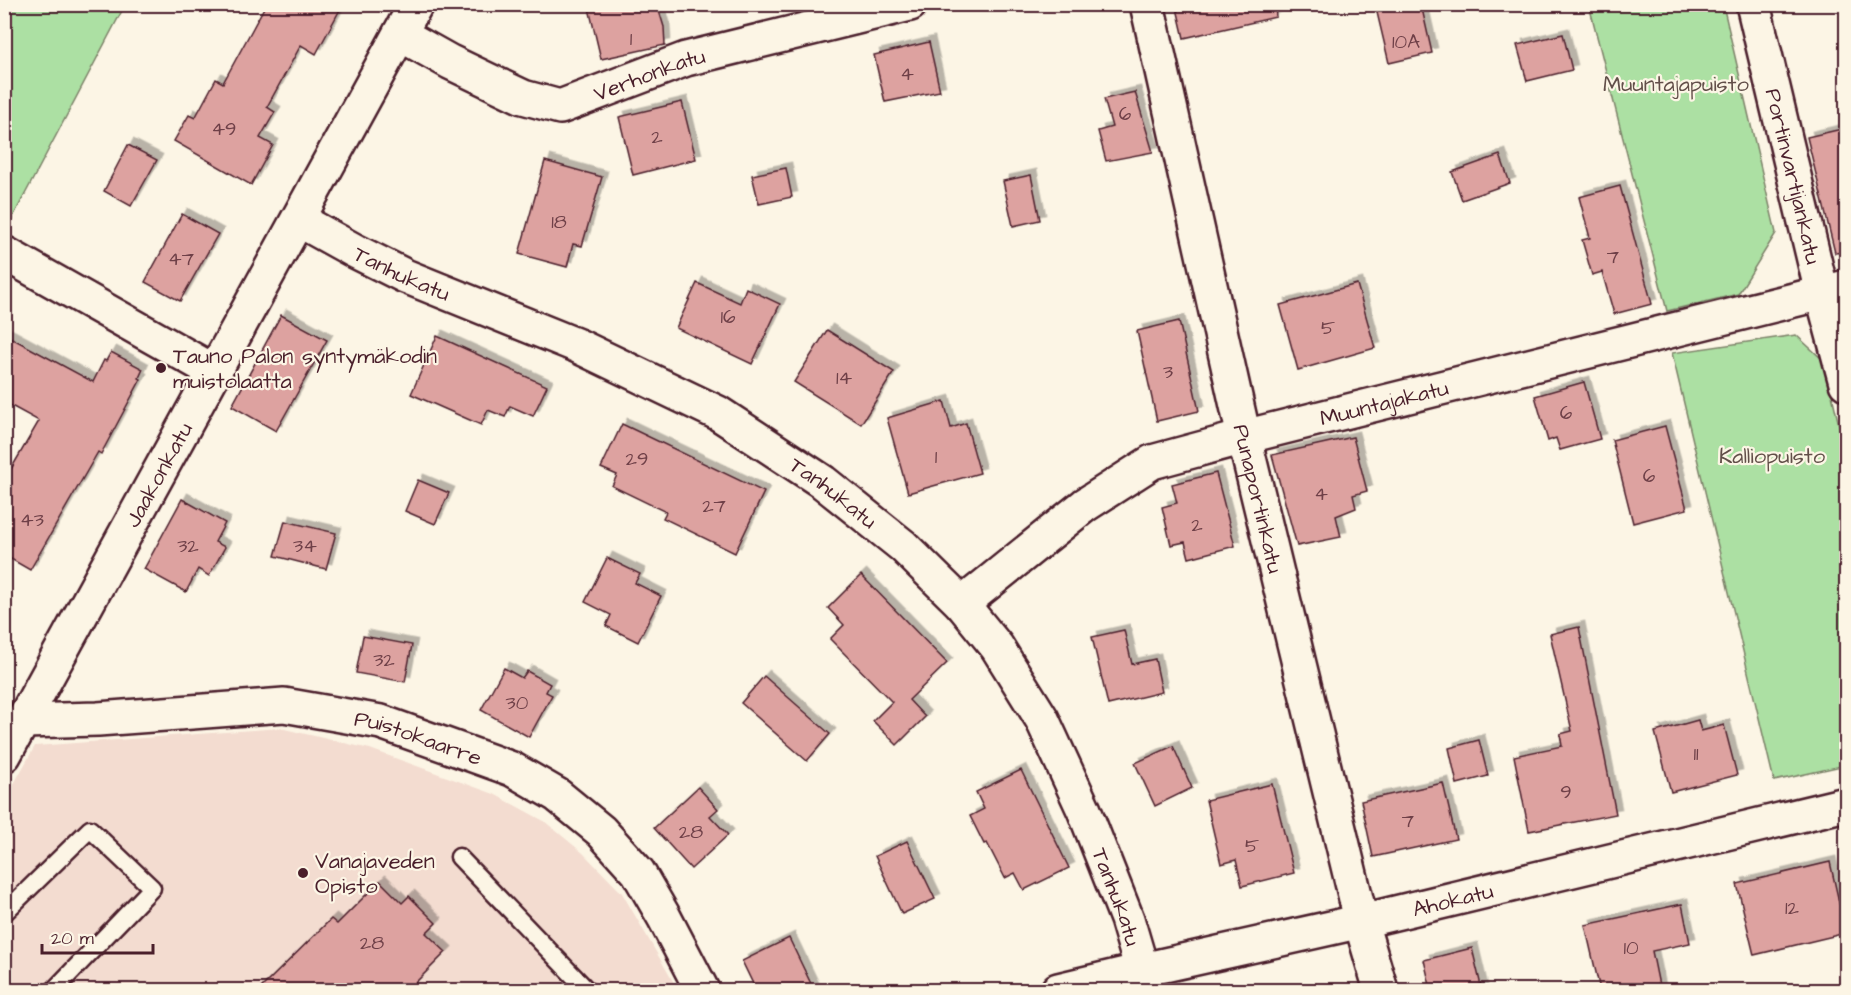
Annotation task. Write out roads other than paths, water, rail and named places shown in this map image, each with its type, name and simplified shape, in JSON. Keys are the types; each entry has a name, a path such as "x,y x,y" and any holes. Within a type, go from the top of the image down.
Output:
{"street":[{"name":"Jaakonkatu","path":"4,755 416,4"},
{"name":"Verhonkatu","path":"400,34 450,62 523,97 560,107 686,59 910,4"},
{"name":"Punaportinkatu","path":"1147,4 1244,437 1365,936 1381,990"},
{"name":"Portinvartijankatu","path":"1753,4 1834,290 1846,383"},
{"name":"Tanhukatu","path":"299,220 405,276 576,345 718,413 823,482 903,546 962,604 997,647 1042,719 1084,810 1127,919 1144,980"},
{"path":"4,253 214,372"},
{"name":"Muuntajakatu","path":"962,604 1085,505 1152,462 1834,290"},
{"name":"Puistokaarre","path":"24,721 98,719 284,705 381,722 512,769 557,795 601,831 638,872 702,990"},
{"name":"Ahokatu","path":"1058,990 1144,980 1362,921 1846,804"}],"lane":[{"path":"4,913 90,829 152,888 54,990"},
{"path":"459,858 587,990"}],"place":[{"name":"Tauno Palon syntymäkodin muistolaatta","path":"161,368"},
{"name":"Vanajaveden Opisto","path":"303,873"}],"park label":[{"name":"Muuntajapuisto","path":"1676,83"},
{"name":"Kalliopuisto","path":"1772,455"}]}
